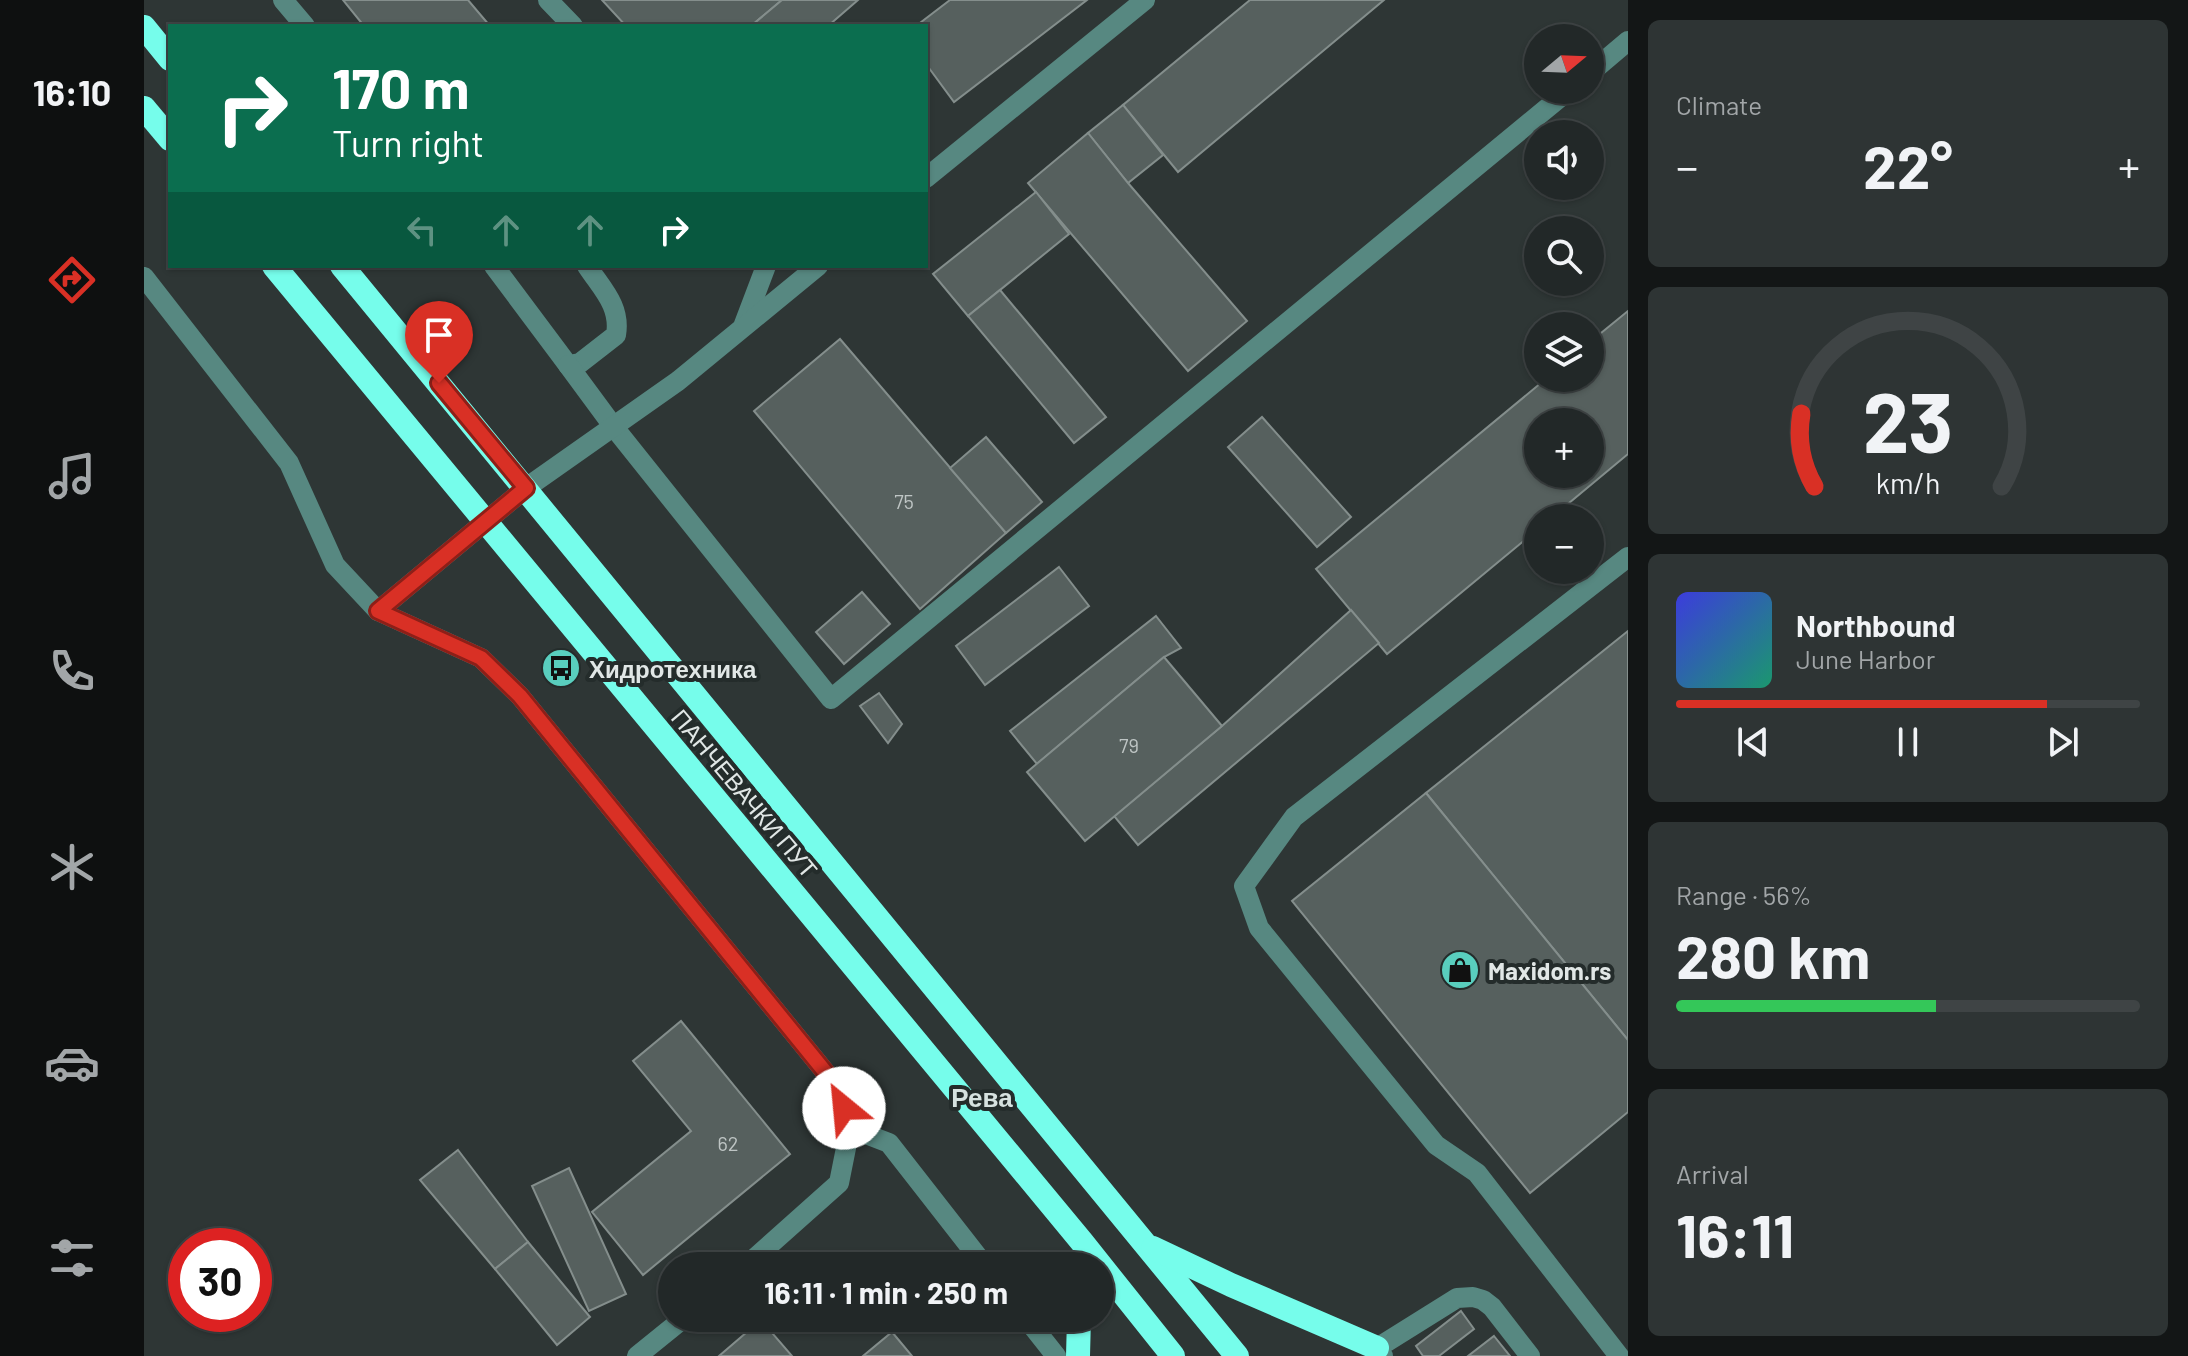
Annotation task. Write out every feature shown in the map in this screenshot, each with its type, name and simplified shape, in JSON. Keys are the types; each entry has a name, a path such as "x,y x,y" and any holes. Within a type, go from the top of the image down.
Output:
{"highway":[{"path":"144,27 168,57"},
{"path":"144,108 168,137"},
{"name":"ПАНЧЕВАЧКИ ПУТ","path":"276,268 1080,1252"},
{"name":"ПАНЧЕВАЧКИ ПУТ","path":"344,268 1237,1356"},
{"path":"1144,1243 1380,1352"},
{"name":"ПАНЧЕВАЧКИ ПУТ","path":"1114,1290 1173,1356"},
{"path":"1078,1356 1079,1332"}],"street":[{"path":"283,0 303,24"},
{"path":"548,0 571,24"},
{"path":"928,176 1145,0"},
{"path":"1604,61 1628,41"},
{"path":"495,268 613,426 831,699 1552,104"},
{"path":"568,365 580,363 616,335 618,322 613,303 588,268"},
{"path":"742,328 765,268"},
{"path":"378,611 526,488 678,381 816,268"},
{"path":"144,277 289,463 335,565 378,611 481,658 520,696 839,1089 850,1128 839,1183 762,1252"},
{"path":"1619,1356 1477,1173 1436,1145 1259,928 1244,886 1294,817 1628,557"},
{"path":"850,1128 889,1143 974,1252"},
{"path":"1380,1352 1457,1298 1473,1297 1492,1307 1530,1356"},
{"path":"637,1356 667,1332"},
{"path":"1037,1332 1056,1356"}],"building":[{"path":"343,0 468,0 488,24 362,24"},
{"path":"602,0 782,0 753,24 624,24"},
{"path":"782,0 858,0 830,24 753,24"},
{"path":"950,0 1087,0 954,102 928,67 928,24 919,24"},
{"path":"1250,0 1384,0 1178,172 1123,105"},
{"path":"1123,105 1163,155 1128,183 1088,133"},
{"path":"1088,133 1247,321 1188,371 1028,183"},
{"path":"1036,192 1069,234 968,316 933,274"},
{"path":"1000,290 1106,417 1074,443 968,316"},
{"path":"1628,311 1628,454 1604,474 1604,408 1524,408 1524,488 1587,488 1568,504 1524,504 1524,541 1387,654 1316,569 1530,392 1604,392 1604,331"},
{"path":"840,339 1006,533 920,609 754,411"},
{"path":"1262,417 1351,517 1317,547 1228,447"},
{"path":"986,437 1042,502 1006,533 950,468"},
{"path":"1059,567 1089,606 985,685 956,646"},
{"path":"862,592 890,624 844,664 816,632"},
{"path":"1351,610 1379,643 1138,845 1114,816 1222,726"},
{"path":"1156,616 1181,648 1164,657 1037,764 1010,731"},
{"path":"1628,631 1628,1040 1426,793"},
{"path":"1164,657 1222,726 1085,841 1027,772"},
{"path":"879,693 902,724 888,743 860,706"},
{"name":"Maxidom.rs","path":"1426,793 1628,1040 1628,1112 1530,1193 1292,901"},
{"path":"681,1021 790,1154 671,1252 658,1252 658,1263 643,1275 592,1212 691,1131 633,1061"},
{"path":"458,1150 528,1242 495,1269 420,1180"},
{"path":"569,1168 626,1294 589,1311 532,1186"},
{"path":"528,1242 590,1317 557,1345 495,1269"},
{"path":"1461,1311 1474,1329 1439,1356 1423,1356 1416,1346"},
{"path":"747,1332 771,1332 792,1356 719,1356"},
{"path":"892,1332 912,1356 863,1356"},
{"path":"1494,1336 1510,1356 1468,1356"}],"place":[{"name":"Хидротехника","path":"561,668"},
{"name":"Maxidom.rs","path":"1460,970"}],"district":[{"name":"Рева","path":"982,1096"}],"route":[{"path":"439,383 526,488 378,611 481,658 520,696 839,1089 844,1108"}]}
